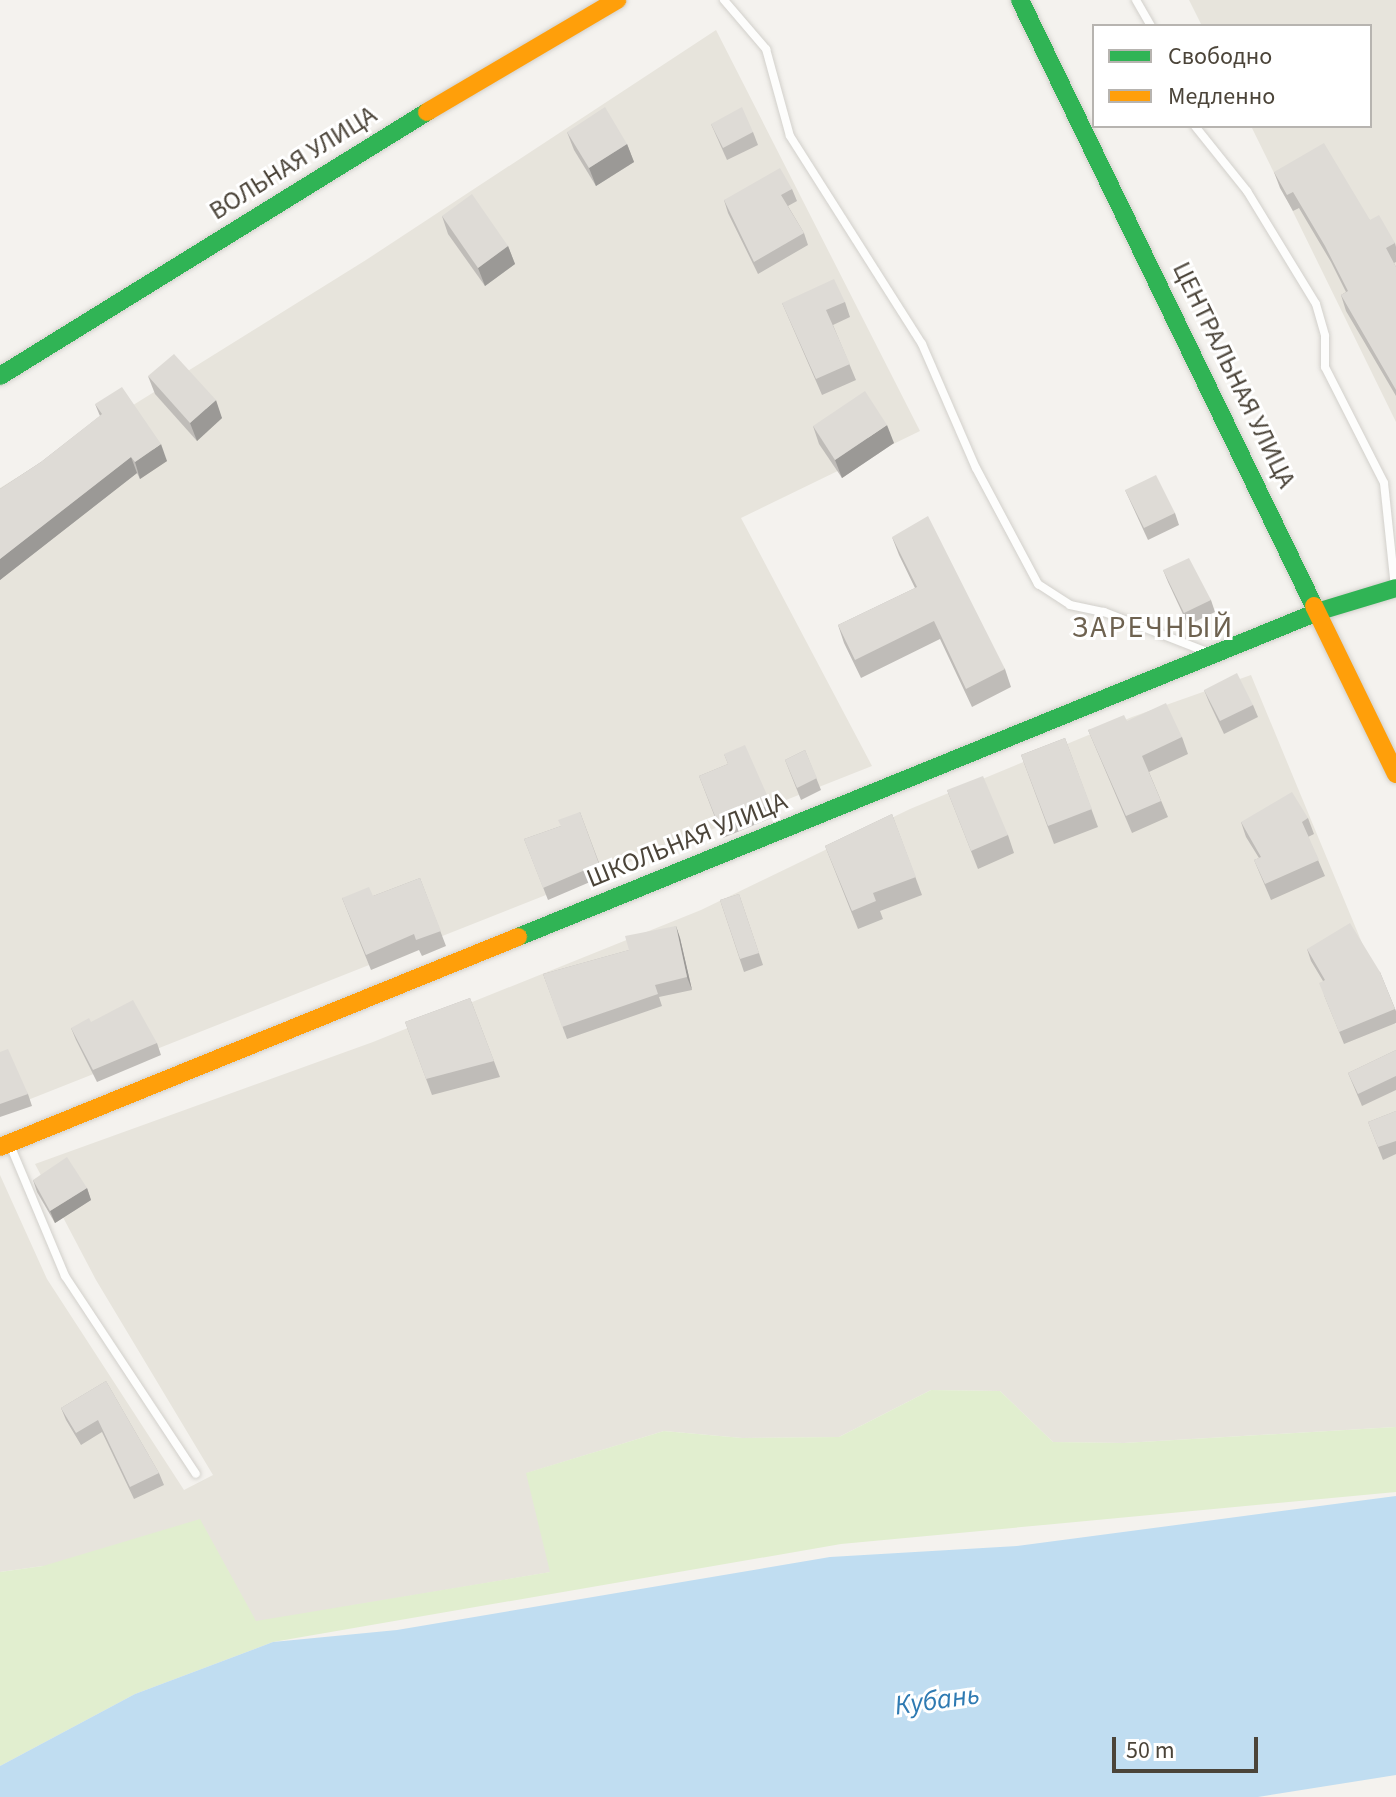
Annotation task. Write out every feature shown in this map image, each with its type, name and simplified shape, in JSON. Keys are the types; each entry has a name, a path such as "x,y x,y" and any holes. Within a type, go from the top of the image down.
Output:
{"street":[{"name":"ВОЛЬНАЯ УЛИЦА","path":"0,376 392,132 617,0"},
{"name":"ЦЕНТРАЛЬНАЯ УЛИЦА","path":"1020,0 1320,611 1396,774"},
{"name":"ШКОЛЬНАЯ УЛИЦА","path":"5,1145 1320,611 1396,588"}],"lane":[{"path":"724,0 766,49 790,136 922,344 976,468 1038,584 1070,605 1104,612 1215,655"},
{"path":"1136,0 1150,24"},
{"path":"1197,128 1247,191 1316,304 1325,367 1384,483 1396,588"},
{"path":"5,1145 65,1276 196,1474"}],"shaded area":[{"path":"1189,0 1396,0 1396,422 1252,128 1372,128 1372,24 1201,24"},
{"path":"716,30 920,431 741,518 872,766 0,1111 0,488 366,260"},
{"path":"1251,675 1396,1025 1396,1427 1124,1443 1053,1442 1000,1391 931,1390 839,1437 742,1438 664,1431 527,1473 551,1572 256,1622 43,1566 0,1572 0,1175 47,1279 184,1490 213,1475 96,1280 35,1164 373,1042 701,910 910,809 1132,717"}],"green space":[{"path":"931,1390 1000,1391 1053,1442 1124,1443 1396,1427 1396,1492 841,1544 273,1642 135,1694 0,1766 0,1572 43,1566 200,1519 256,1621 550,1572 526,1473 664,1431 742,1438 839,1437"}],"water":[{"name":"Кубань","path":"1396,1496 1396,1775 1258,1797 0,1797 0,1766 135,1694 273,1642 397,1630 830,1557 1017,1546"}],"building":[{"path":"605,107 627,144 589,168 567,132"},
{"path":"742,107 753,132 723,148 711,124"},
{"path":"1324,143 1370,220 1379,215 1395,243 1386,248 1396,267 1396,390 1341,295 1348,291 1325,246 1293,192 1287,195 1274,172"},
{"path":"780,168 792,189 781,195 804,233 754,262 724,200"},
{"path":"472,194 508,246 478,268 442,216"},
{"path":"834,279 845,302 826,310 850,364 816,379 782,303"},
{"path":"174,354 216,400 190,423 148,376"},
{"path":"122,387 161,444 135,462 131,457 0,559 0,489 41,462 102,414 95,404"},
{"path":"865,391 887,425 835,460 813,426"},
{"path":"1156,475 1175,513 1144,528 1125,490"},
{"path":"928,516 1005,669 966,689 934,621 855,660 838,625 917,587 892,537"},
{"path":"1189,558 1211,600 1184,613 1163,570"},
{"path":"1237,673 1253,705 1220,721 1204,690"},
{"path":"1166,703 1182,737 1142,756 1161,801 1126,816 1088,730 1124,715 1127,721"},
{"path":"1065,738 1092,809 1048,826 1021,755"},
{"path":"745,745 771,804 719,826 699,776 728,764 724,754"},
{"path":"805,750 817,778 797,788 785,760"},
{"path":"983,776 1008,835 971,851 947,790"},
{"path":"1292,792 1308,818 1302,822 1319,860 1265,884 1254,860 1261,857 1241,822"},
{"path":"580,812 599,864 543,888 524,839 561,826 558,820"},
{"path":"892,814 916,877 873,893 876,901 852,911 825,846"},
{"path":"420,878 441,931 416,940 414,934 366,955 342,898 369,887 373,896"},
{"path":"739,894 759,953 740,959 720,900"},
{"path":"1350,923 1380,972 1395,1009 1339,1032 1319,983 1325,980 1307,949"},
{"path":"676,926 687,977 655,985 658,994 562,1027 543,974 629,950 625,936"},
{"path":"470,998 494,1061 426,1079 405,1022"},
{"path":"133,1000 157,1043 93,1070 71,1028 89,1018 91,1022"},
{"path":"8,1049 28,1094 0,1104 0,1052"},
{"path":"1396,1050 1396,1076 1358,1094 1348,1073"},
{"path":"1396,1111 1396,1141 1378,1147 1368,1122"},
{"path":"67,1157 87,1188 50,1211 33,1180"},
{"path":"106,1381 159,1473 130,1487 98,1420 76,1433 61,1408"}],"traffic: fast":[{"path":"1020,0 1314,606"},
{"path":"0,376 427,112"},
{"path":"518,937 1320,611 1396,588"}],"traffic: slow":[{"path":"427,112 617,0"},
{"path":"1314,606 1396,774"},
{"path":"0,1147 518,937"}],"district":[{"name":"ЗАРЕЧНЫЙ","path":"1153,628"}]}
